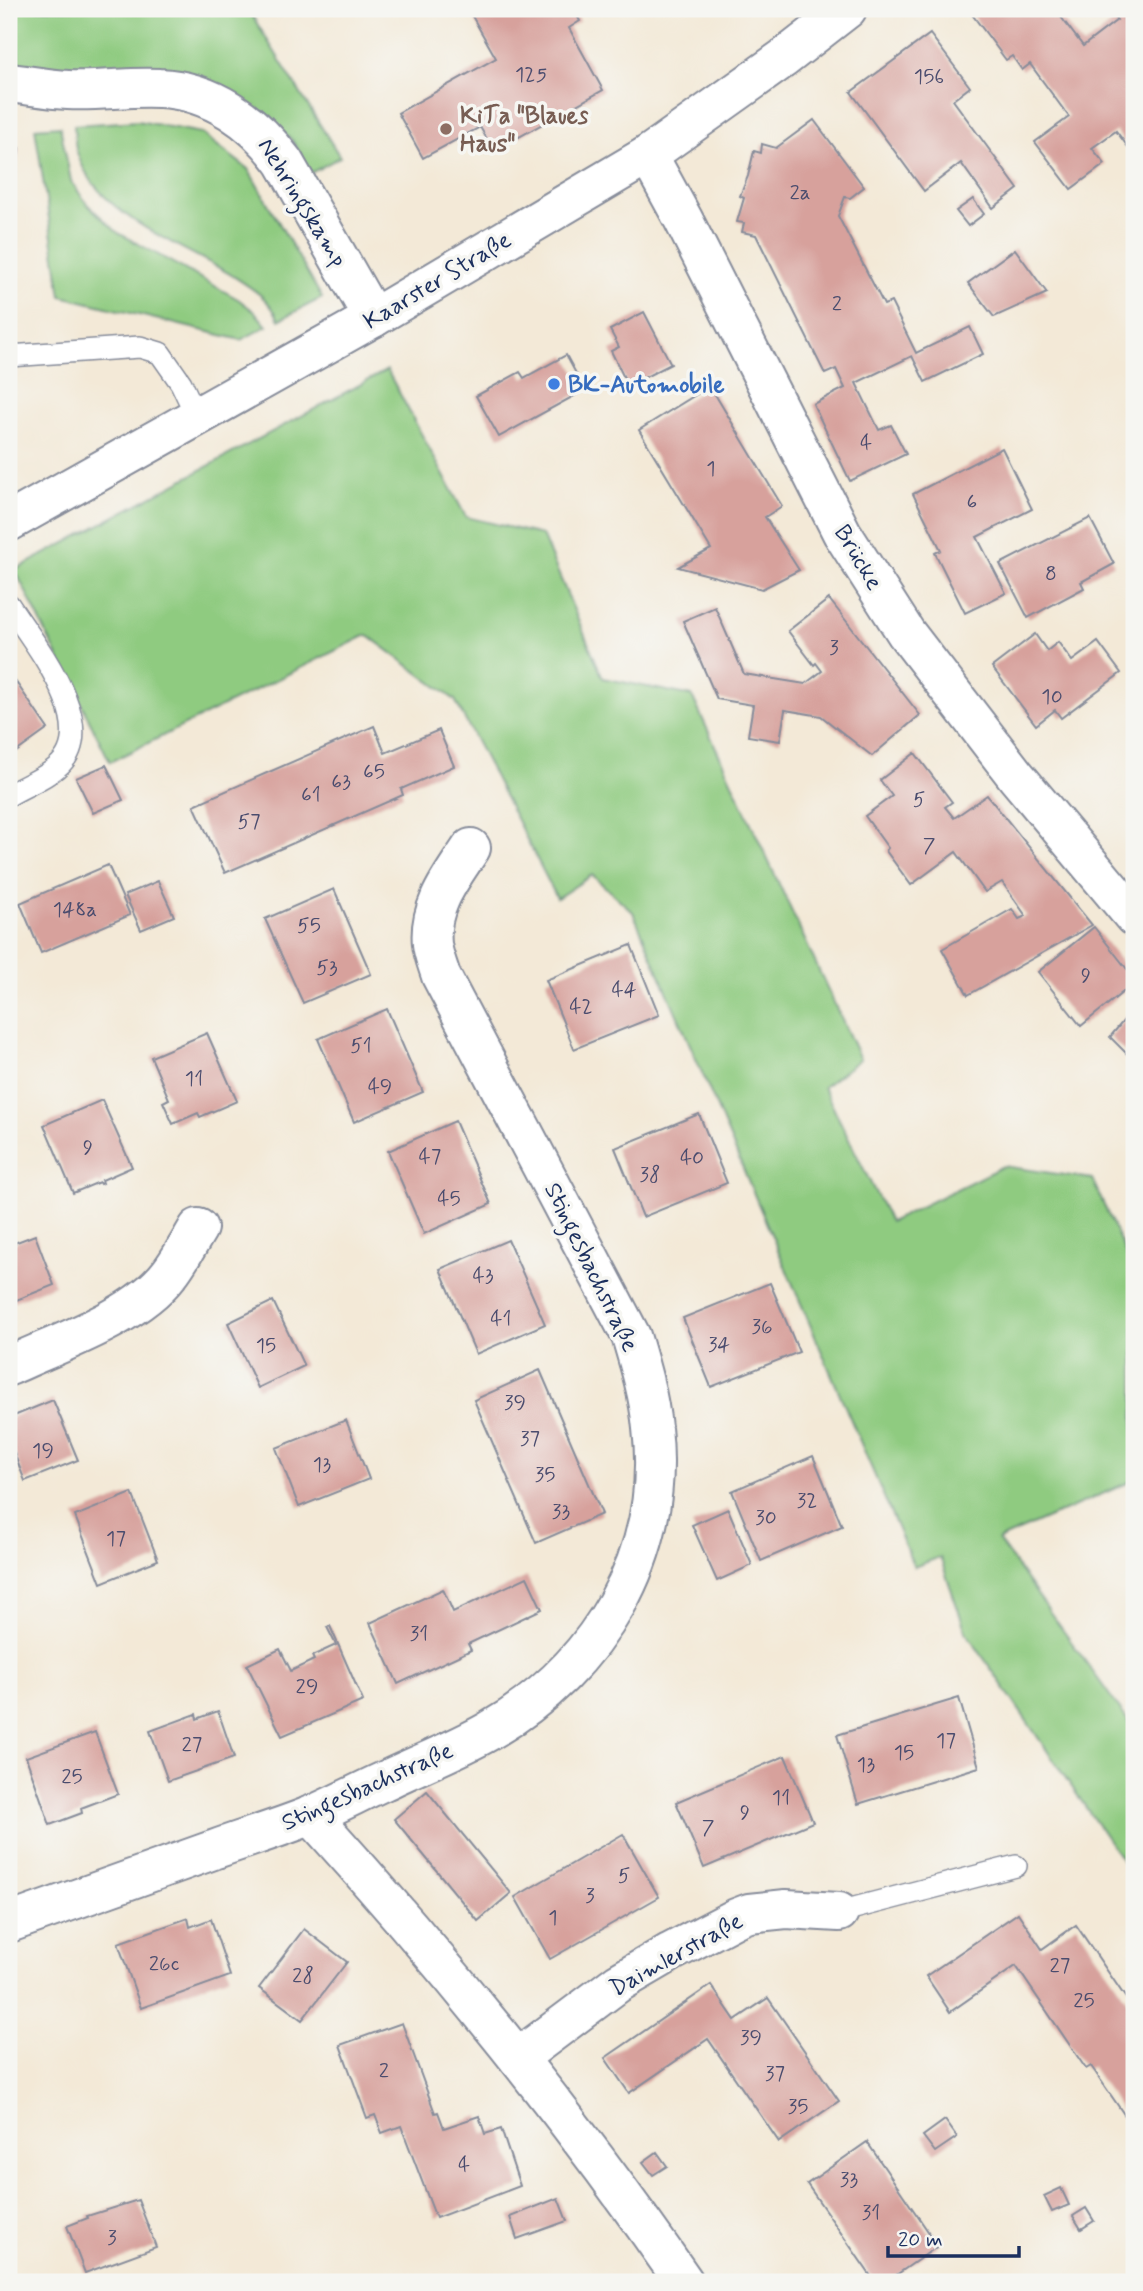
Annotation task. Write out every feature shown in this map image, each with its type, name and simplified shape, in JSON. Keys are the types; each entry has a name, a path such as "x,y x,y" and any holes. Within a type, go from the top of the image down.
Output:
{"street":[{"name":"Kaarster Straße","path":"9,522 373,318 648,155 784,58 847,9"},
{"name":"Nehringskamp","path":"9,83 69,90 161,88 195,94 246,119 267,138 284,162 373,318"},
{"name":"Brücke","path":"648,155 684,219 849,544 914,644 1016,776 1134,917"},
{"name":"Stingesbachstraße","path":"9,1923 311,1815 488,1731 523,1709 561,1678 591,1646 629,1582 649,1511 653,1466 653,1429 645,1383 631,1336 441,976 432,944 433,917 442,893 471,848"},
{"path":"9,1366 114,1318 139,1303 168,1276 198,1228"},
{"path":"311,1815 395,1908 518,2058 623,2194 684,2282"},
{"name":"Daimlerstraße","path":"518,2058 618,1983 736,1918 749,1913 786,1909 838,1912"}],"lane":[{"path":"9,356 140,347 160,353 181,383 197,417"},
{"path":"9,605 55,676 72,718 74,734 69,752 57,767 9,794"},
{"name":"Daimlerstraße","path":"838,1912 1016,1866"}],"green space":[{"path":"14,9 248,9 340,157 311,173 292,140 225,88 146,68 19,68"},
{"path":"138,121 201,133 248,169 322,298 279,320 271,306 254,290 143,226 102,194 87,174 77,152 74,125"},
{"path":"60,126 71,181 88,205 117,232 238,299 267,326 241,340 61,296 35,128"},
{"path":"387,370 466,517 542,535 603,678 692,696 860,1059 823,1087 890,1222 1003,1166 1092,1179 1134,1272 1134,1480 998,1540 1134,1729 1134,1878 966,1632 940,1557 914,1567 633,912 592,875 557,898 455,700 367,635 110,762 15,570"}],"building":[{"path":"468,9 573,9 580,21 569,28 603,90 494,151 480,127 423,158 398,113 496,58"},
{"path":"968,9 1072,9 1061,17 1083,46 1117,20 1109,9 1134,9 1134,155 1116,131 1092,148 1105,164 1071,189 1035,142 1069,117 1030,64 1022,70 1012,56 1006,60"},
{"path":"930,34 970,87 953,100 1018,189 993,208 961,163 924,191 851,92"},
{"path":"814,120 864,187 850,198 845,197 838,216 884,305 891,302 916,353 970,327 983,354 925,382 912,356 856,383 879,430 891,425 906,454 850,481 813,404 845,388 836,369 825,374 756,235 742,232 744,223 737,222 744,198 740,196 754,151 761,153 762,144 776,148"},
{"path":"9,147 19,148 10,216 9,216"},
{"path":"973,199 984,214 968,226 956,211"},
{"path":"1015,249 1047,293 994,317 968,283"},
{"path":"644,312 671,364 628,386 611,351 619,347 610,330"},
{"path":"566,355 585,390 499,437 476,396 520,372 524,378"},
{"path":"710,386 782,506 765,517 799,570 762,589 678,567 711,549 639,430"},
{"path":"1002,448 1032,509 977,537 1006,593 965,613 935,553 941,550 913,494"},
{"path":"1090,518 1114,564 1081,582 1084,588 1028,618 1000,564"},
{"path":"829,599 920,715 872,756 821,716 785,710 780,741 748,736 753,705 717,699 683,621 715,607 744,674 805,684 822,671 816,663 814,665 788,631"},
{"path":"1035,634 1047,651 1058,642 1072,661 1098,642 1121,673 1061,718 1055,710 1036,725 992,667"},
{"path":"9,672 48,729 9,757"},
{"path":"374,726 385,753 439,730 454,766 401,789 403,795 225,873 194,805"},
{"path":"915,753 952,802 945,807 954,818 987,795 1092,925 968,995 942,949 1012,909 1019,919 1026,916 1002,882 985,892 956,852 911,885 886,851 888,848 865,816 892,796 880,780"},
{"path":"106,765 123,800 93,813 76,778"},
{"path":"108,865 130,915 41,953 20,903"},
{"path":"158,881 174,916 141,930 125,895"},
{"path":"334,889 371,974 303,1003 265,919"},
{"path":"1094,927 1134,978 1134,983 1081,1026 1038,972"},
{"path":"631,945 659,1015 574,1049 546,980"},
{"path":"1134,1008 1134,1061 1110,1037"},
{"path":"387,1009 423,1092 354,1122 318,1039"},
{"path":"207,1033 237,1101 200,1117 198,1113 173,1124 163,1102 169,1099 151,1057"},
{"path":"102,1100 132,1167 102,1180 103,1183 99,1182 73,1193 44,1125"},
{"path":"699,1114 727,1183 643,1217 615,1148"},
{"path":"455,1121 491,1204 424,1234 388,1151"},
{"path":"35,1235 54,1285 9,1303 9,1245"},
{"path":"508,1240 545,1324 476,1354 440,1269"},
{"path":"770,1283 799,1352 711,1387 683,1318"},
{"path":"273,1301 304,1366 258,1388 228,1323"},
{"path":"540,1370 602,1514 536,1543 474,1400"},
{"path":"53,1400 78,1460 25,1481 9,1440 9,1418"},
{"path":"346,1420 369,1479 299,1507 276,1448"},
{"path":"813,1456 842,1526 761,1561 732,1491"},
{"path":"132,1493 158,1560 101,1583 75,1516"},
{"path":"728,1509 752,1565 717,1581 692,1525"},
{"path":"527,1577 542,1609 468,1644 471,1650 398,1684 370,1623 443,1589 453,1612"},
{"path":"330,1626 363,1701 282,1736 247,1665 280,1649 291,1671 314,1660 312,1656 336,1645 327,1627"},
{"path":"959,1698 979,1767 858,1804 837,1735"},
{"path":"218,1711 234,1758 168,1781 150,1731 196,1714 197,1719"},
{"path":"95,1732 118,1794 81,1808 82,1813 50,1825 26,1757"},
{"path":"785,1756 813,1822 704,1868 676,1802"},
{"path":"427,1791 511,1893 478,1921 394,1819"},
{"path":"623,1834 659,1897 550,1959 515,1897"},
{"path":"1018,1913 1042,1949 1076,1925 1134,2010 1134,2129 1091,2066 1086,2069 1016,1966 950,2012 926,1976"},
{"path":"188,1918 190,1927 211,1919 230,1976 141,2008 118,1943"},
{"path":"304,1929 347,1962 302,2020 259,1988"},
{"path":"711,1985 735,2020 768,1998 839,2101 779,2142 708,2039 629,2093 605,2058"},
{"path":"402,2023 435,2113 438,2112 444,2128 479,2116 485,2134 501,2129 520,2186 436,2218 401,2126 382,2133 375,2115 367,2118 340,2045"},
{"path":"945,2120 957,2137 935,2152 923,2136"},
{"path":"867,2142 938,2246 886,2282 875,2282 807,2184"},
{"path":"657,2152 667,2166 653,2175 643,2162"},
{"path":"1061,2188 1069,2205 1052,2212 1044,2196"},
{"path":"558,2198 567,2221 517,2239 510,2217"},
{"path":"138,2200 156,2247 85,2273 67,2226 88,2218 87,2216"},
{"path":"1086,2208 1094,2221 1081,2229 1073,2216"}],"place":[{"name":"KiTa \"Blaues Haus\"","path":"446,129"},
{"name":"BK-Automobile","path":"554,384"}]}
